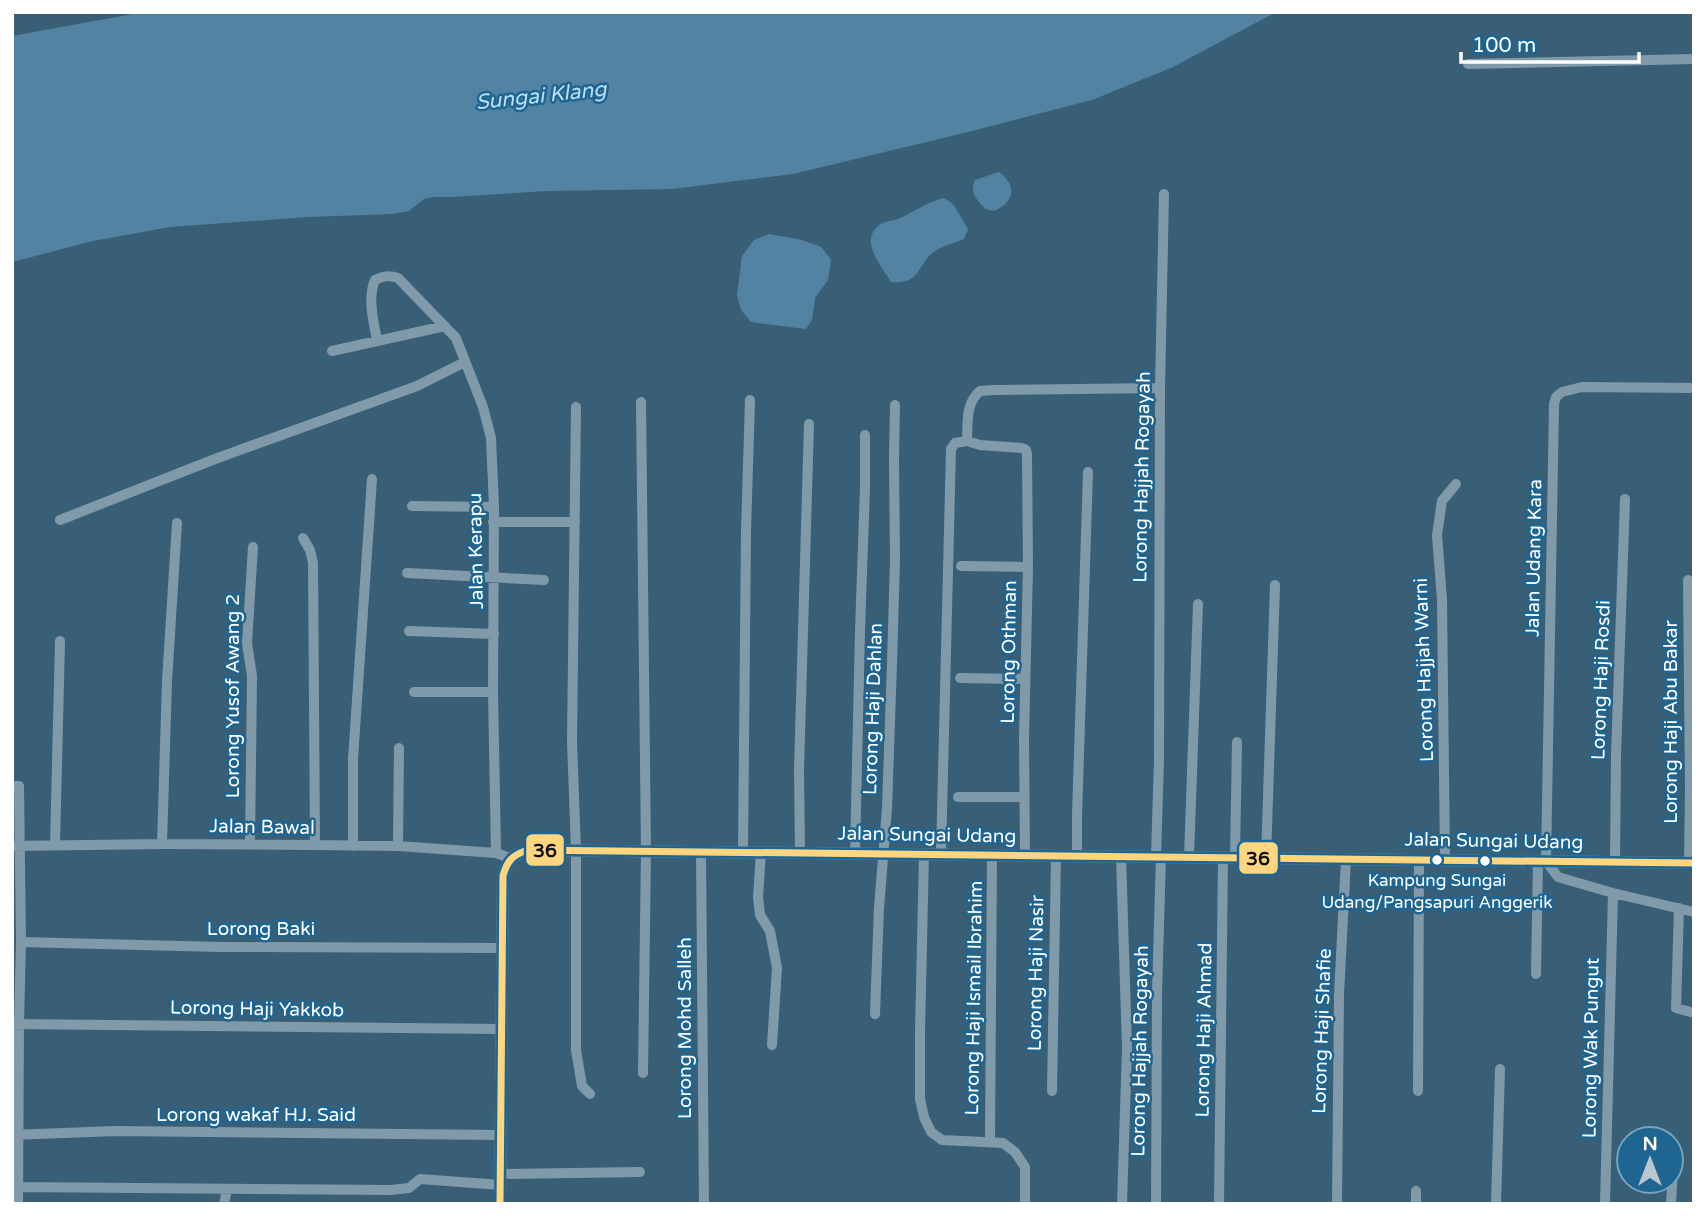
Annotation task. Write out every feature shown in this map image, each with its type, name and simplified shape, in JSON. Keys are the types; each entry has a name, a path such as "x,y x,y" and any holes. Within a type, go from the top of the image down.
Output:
{"street":[{"path":"1468,64 1694,59"},
{"name":"Lorong Hajjah Rogayah","path":"1156,1204 1160,388 1164,194"},
{"name":"Jalan Kerapu","path":"377,341 372,286 375,280 382,276 392,276 398,278 456,338 483,407 491,438 494,507 496,853"},
{"path":"332,351 445,326"},
{"path":"60,520 215,459 417,386 465,362"},
{"name":"Jalan Udang Kara","path":"1542,861 1556,397 1562,392 1582,387 1694,388"},
{"path":"941,854 950,449 955,443 967,441 971,401 980,391 1160,388"},
{"path":"743,852 750,400"},
{"path":"640,402 646,851 643,1073"},
{"name":"Lorong Haji Dahlan","path":"876,1014 879,908 885,853 895,560 895,405"},
{"path":"576,407 572,742 576,850 576,1051 582,1086 590,1094"},
{"path":"800,853 799,769 809,424"},
{"path":"855,853 865,435"},
{"name":"Lorong Othman","path":"967,441 1026,450 1028,567 1025,855"},
{"path":"1077,855 1088,472"},
{"path":"353,846 354,759 372,479"},
{"name":"Lorong Hajjah Warni","path":"1445,860 1442,600 1437,535 1442,501 1456,484"},
{"name":"Lorong Haji Rosdi","path":"1615,862 1616,741 1625,499"},
{"path":"412,506 494,507"},
{"path":"493,522 575,522"},
{"path":"162,844 167,681 177,523"},
{"path":"303,538 313,563 315,845"},
{"name":"Lorong Yusof Awang 2","path":"250,844 252,676 247,643 253,547"},
{"path":"961,566 1028,567"},
{"path":"407,573 544,580"},
{"name":"Lorong Haji Abu Bakar","path":"1688,580 1691,863"},
{"path":"1266,858 1275,585"},
{"path":"1189,857 1198,604"},
{"path":"410,631 494,634"},
{"path":"55,845 60,641"},
{"path":"960,678 1025,679"},
{"path":"414,692 493,692"},
{"name":"Lorong Haji Ahmad","path":"1219,1204 1229,857 1237,742"},
{"path":"398,846 399,748"},
{"path":"12,786 19,786 17,846 21,942 16,1024 15,1135 18,1204"},
{"path":"958,797 1024,797"},
{"name":"Jalan Bawal","path":"17,846 398,846 496,853 510,858"},
{"name":"Jalan Sungai Udang","path":"510,858 528,850 576,850 1691,863"},
{"name":"Lorong Mohd Salleh","path":"701,851 704,1204"},
{"path":"761,852 758,897 760,915 770,932 777,968 772,1045"},
{"path":"924,854 920,1045 920,1099 924,1117 930,1132 942,1139 1003,1143 1015,1152 1025,1167 1025,1204"},
{"name":"Lorong Haji Ismail Ibrahim","path":"989,1142 992,855"},
{"name":"Lorong Haji Nasir","path":"1052,1091 1056,855"},
{"path":"1121,856 1127,1048 1122,1204"},
{"path":"500,1204 503,876 510,858"},
{"name":"Lorong Haji Shafie","path":"1337,1204 1339,1008 1346,859"},
{"path":"1418,1091 1419,859"},
{"path":"1542,861 1558,877 1694,912"},
{"path":"1536,974 1542,861"},
{"name":"Lorong Wak Pungut","path":"1605,1204 1613,893"},
{"path":"1679,908 1676,1008 1694,1013"},
{"name":"Lorong Baki","path":"21,942 221,947 501,948"},
{"name":"Lorong Haji Yakkob","path":"16,1024 501,1029"},
{"path":"1496,1204 1500,1069"},
{"name":"Lorong wakaf HJ. Said","path":"15,1135 115,1131 500,1135"},
{"path":"17,1186 400,1189 410,1188 420,1180 501,1180 640,1172"},
{"path":"224,1204 227,1189"},
{"path":"1416,1191 1416,1204"}],"water":[{"name":"Sungai Klang","path":"144,12 1276,12 1173,67 1092,100 793,174 672,189 546,191 434,197 424,199 409,211 392,214 170,227 93,241 12,262 12,36"},
{"path":"999,172 1009,183 1011,195 1005,204 994,211 985,209 973,193 973,185 975,180"},
{"path":"944,198 953,204 968,229 964,239 931,254 909,280 891,282 872,248 872,233 881,224"},
{"path":"769,234 802,240 821,247 831,259 828,280 815,298 812,320 806,329 751,322 741,310 737,295 742,256 754,240"}],"transit line":[{"name":"36","path":"500,1204 503,876 511,859 528,850 1694,863"}],"place":[{"name":"Kampung Sungai Udang/Pangsapuri Anggerik","path":"1437,860"}]}
